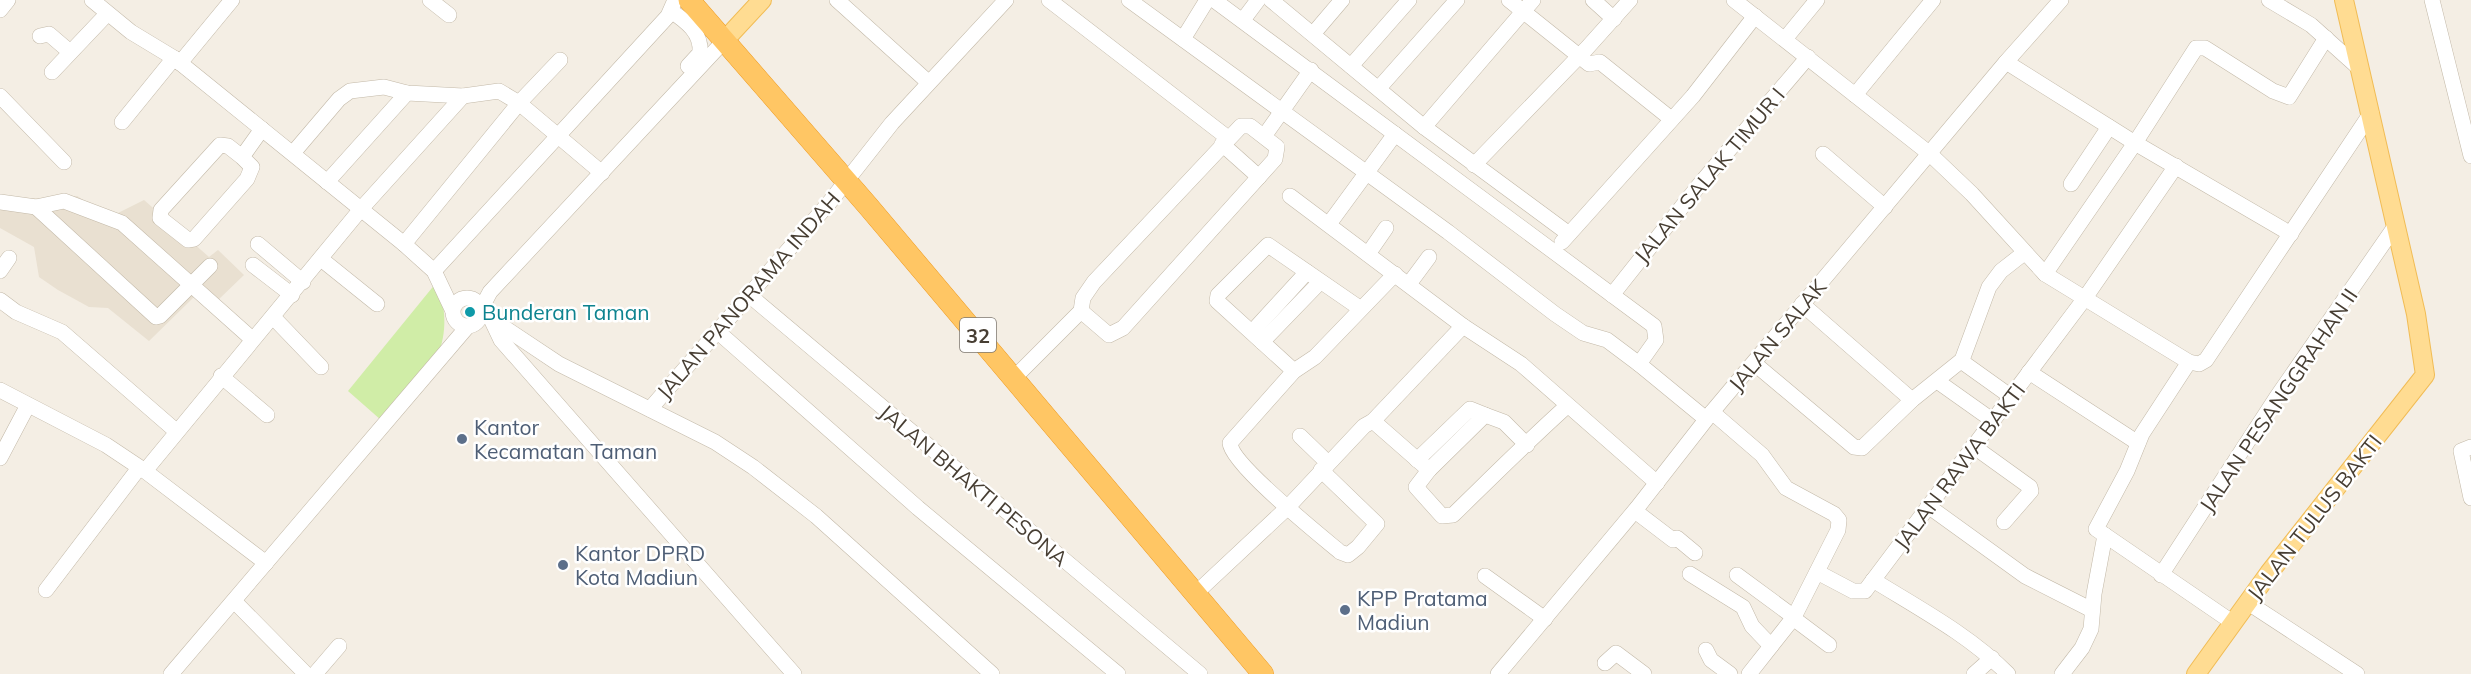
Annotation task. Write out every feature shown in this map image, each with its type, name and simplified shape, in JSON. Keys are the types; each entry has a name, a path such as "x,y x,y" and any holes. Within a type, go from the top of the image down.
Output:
{"highway":[{"name":"32","path":"678,4 724,41 847,181 1263,674"}],"main road":[{"path":"724,41 762,0"},
{"path":"2344,0 2396,225"},
{"name":"JALAN TULUS BAKTI","path":"2196,674 2247,602 2424,380 2424,359 2396,225"}],"street":[{"path":"0,10 9,0"},
{"path":"92,0 130,32 177,60 404,244 436,274 466,297 477,301 501,340 794,674"},
{"path":"122,122 232,0"},
{"path":"430,0 449,15"},
{"path":"837,0 928,82"},
{"name":"JALAN PANORAMA INDAH","path":"650,409 847,181 928,82 1006,0"},
{"path":"1049,0 1225,141 1259,177"},
{"path":"1129,0 1365,174 1448,232 1555,314 1583,333 1604,338 1762,455 1786,488 1838,516 1838,530 1793,618 1749,674"},
{"path":"1182,39 1207,0"},
{"path":"1214,0 1555,251 1656,329 1656,340 1639,364"},
{"path":"1243,20 1258,0"},
{"path":"1271,0 1424,127 1569,234"},
{"path":"1313,34 1342,0"},
{"path":"1352,66 1409,0"},
{"path":"1379,88 1457,0"},
{"path":"1509,0 1589,64 1600,62 1671,118"},
{"path":"1424,127 1533,0"},
{"path":"1593,0 1614,19"},
{"path":"1474,165 1580,56 1629,0"},
{"path":"1785,39 1817,0"},
{"path":"1855,95 1933,0"},
{"name":"JALAN SALAK","path":"1498,674 1635,511 1709,416 1755,364 1802,304 2061,0"},
{"path":"2269,0 2311,25 2360,69"},
{"path":"2432,0 2471,156"},
{"path":"171,674 440,358 470,325 484,314 489,292 700,53 699,39 678,4 436,274"},
{"path":"1555,251 1671,118 1693,96 1747,6 1930,154 1972,194 2045,274 2189,362 2199,364 2206,360 2371,113"},
{"path":"52,72 107,14"},
{"path":"40,36 49,34 70,52"},
{"path":"2045,274 2199,46 2285,97 2290,95 2326,38"},
{"path":"598,170 724,41"},
{"name":"JALAN SALAK TIMUR I","path":"1612,295 1700,184 1808,57"},
{"path":"404,244 519,103 560,60"},
{"path":"2006,62 2135,143 2291,234"},
{"path":"1265,135 1311,70"},
{"path":"293,153 346,93 384,87 407,93 463,96 498,91 519,103 598,170"},
{"path":"327,182 407,93"},
{"path":"0,96 64,162"},
{"path":"46,590 142,469 303,282 361,209 463,96"},
{"path":"1014,378 1081,312 1083,298 1094,282 1241,126 1245,125 1265,135 1277,147 1278,152 1259,177 1123,328 1109,335 1081,312"},
{"path":"2071,184 2109,127"},
{"path":"242,157 262,129"},
{"path":"1329,224 1395,134"},
{"path":"220,145 228,146 242,157 252,167 247,179 194,239 188,240 160,218 161,210 220,145"},
{"path":"1823,154 1885,207"},
{"name":"JALAN RAWA BAKTI","path":"1873,580 2085,298 2176,166"},
{"path":"1290,196 1463,326 1521,364 1657,483"},
{"path":"0,202 36,207 64,201 122,223 191,287 252,339"},
{"path":"36,207 156,317 160,316 191,287 210,266"},
{"name":"JALAN PESANGGRAHAN II","path":"2161,574 2276,398 2396,225"},
{"path":"1368,254 1386,228"},
{"path":"258,244 303,282"},
{"path":"1294,370 1217,301 1218,294 1268,245 1361,309"},
{"path":"1755,364 1857,448 1869,443 1912,400 1961,361 1989,287 2001,271 2024,253"},
{"path":"1409,284 1429,257"},
{"path":"321,260 377,304"},
{"path":"253,265 292,295"},
{"path":"1257,337 1307,272"},
{"path":"440,358 456,302 507,273"},
{"path":"436,274 459,324 470,325 501,340 526,344"},
{"path":"1300,436 1324,467 1376,520 1376,527 1358,547 1344,555 1287,508 1248,469 1229,446 1231,440 1294,370 1315,357 1395,274"},
{"path":"1257,337 1320,282"},
{"name":"JALAN BHAKTI PESONA","path":"749,295 1200,674"},
{"path":"0,300 16,312 62,332 176,431"},
{"path":"1802,304 1912,400"},
{"path":"484,314 526,344 588,380 715,442 816,516 992,674"},
{"path":"273,316 321,367"},
{"path":"1195,594 1287,508 1354,434 1373,421 1463,326"},
{"path":"717,331 910,501 1118,674"},
{"path":"1961,361 2010,396"},
{"path":"2062,674 2089,635 2092,625 2101,530 2138,443 2189,362"},
{"path":"2029,372 2138,443"},
{"path":"221,376 267,415"},
{"path":"1937,381 1992,420"},
{"path":"0,390 105,445 142,469 266,563"},
{"path":"0,458 28,405"},
{"path":"1527,445 1504,422 1485,415 1423,465 1416,487 1442,516 1450,516 1527,445 1567,406"},
{"path":"1373,421 1423,465"},
{"path":"1973,446 2030,487 2031,491 2004,522"},
{"path":"2471,447 2461,451 2471,498"},
{"path":"1928,506 2025,576 2092,610"},
{"path":"1635,511 1673,540 1677,538 1695,553"},
{"path":"2101,530 2232,622"},
{"path":"1817,572 1859,593 1865,591 1873,580 1951,627 1992,658 2008,674"},
{"path":"1690,573 1743,607 1752,626 1771,646"},
{"path":"1737,575 1829,645"},
{"path":"1485,576 1545,619"},
{"path":"234,601 306,674"},
{"path":"2247,602 2357,674"},
{"path":"315,674 339,646"},
{"path":"1706,650 1711,660 1730,674"},
{"path":"1605,663 1616,653 1644,674"},
{"path":"1974,674 1992,658"}],"shaded area":[{"path":"0,196 44,199 77,196 101,211 114,215 144,200 209,257 218,250 244,275 218,300 250,344 194,297 149,341 108,308 89,307 58,290 39,277 34,247 0,228"}],"green space":[{"path":"436,283 444,310 441,347 427,370 381,420 348,391"}],"place":[{"name":"Bunderan Taman","path":"470,312"},
{"name":"Kantor Kecamatan Taman","path":"462,439"},
{"name":"Kantor DPRD Kota Madiun","path":"563,565"},
{"name":"KPP Pratama Madiun","path":"1345,610"}]}
